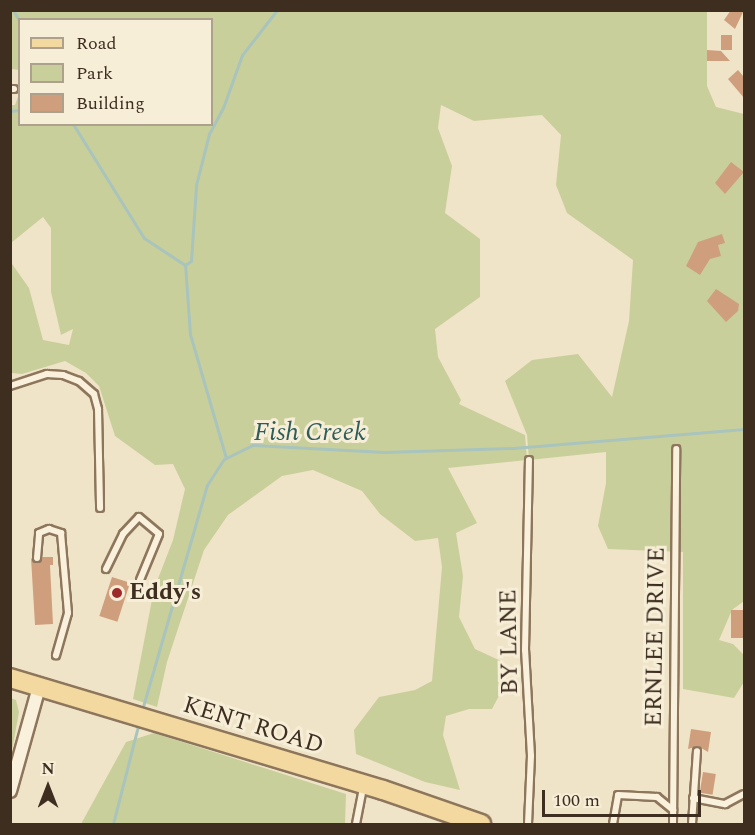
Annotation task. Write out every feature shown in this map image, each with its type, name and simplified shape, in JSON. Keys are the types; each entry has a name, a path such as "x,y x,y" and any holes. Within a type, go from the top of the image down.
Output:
{"main road":[{"name":"KENT ROAD","path":"10,678 363,784 457,820 481,825"}],"street":[{"path":"10,791 39,687"}],"lane":[{"path":"10,386 47,374 63,375 79,381 94,394 98,409 100,508"},
{"name":"ERNLEE DRIVE","path":"673,825 676,449"},
{"name":"BY LANE","path":"528,825 531,756 525,650 529,460"},
{"path":"106,569 123,534 139,517 159,534 140,580"},
{"path":"37,558 39,533 49,529 61,533 68,613 56,655"},
{"path":"692,825 697,751"},
{"path":"356,825 363,784"},
{"path":"693,798 725,804 744,794"},
{"path":"614,825 618,795 657,798 673,810"}],"green space":[{"path":"11,11 707,11 707,86 716,107 744,114 744,601 732,610 719,640 733,644 744,655 744,682 734,698 683,689 683,552 608,549 598,526 606,483 606,452 529,460 527,435 505,381 532,360 578,354 612,397 629,321 633,260 567,213 556,185 561,135 542,115 474,121 441,105 438,128 452,166 445,213 480,239 480,297 435,329 438,357 461,400 459,404 525,435 527,460 448,468 477,523 456,533 463,576 459,617 475,649 503,662 501,692 492,709 469,709 446,716 443,735 460,790 425,782 356,754 354,730 379,697 415,690 432,681 442,567 438,538 415,541 380,514 362,491 313,470 282,476 228,515 204,550 167,662 157,707 133,699 154,589 173,540 185,489 173,464 155,465 115,436 99,386 86,373 65,361 22,374 11,373 10,261 29,288 43,340 69,345 73,329 61,335 51,292 51,228 43,217 11,243 11,105 15,105 18,97 18,126 213,126 213,18 18,18 18,70 11,69"},
{"path":"11,698 16,700 19,712 11,756"},
{"path":"154,733 346,794 345,824 81,824 126,742"}],"building":[{"path":"731,10 744,10 735,29 724,20"},
{"path":"721,35 732,35 732,50 721,50"},
{"path":"707,50 721,51 730,61 707,61"},
{"path":"738,70 744,77 744,98 728,79"},
{"path":"731,162 744,172 725,194 715,183"},
{"path":"722,234 725,243 718,245 721,256 710,259 700,275 686,266 698,242"},
{"path":"716,289 739,304 738,311 726,322 707,301"},
{"path":"42,557 53,557 53,565 50,565 53,624 35,625 31,558 37,563"},
{"name":"Eddy's","path":"112,577 130,583 117,622 99,616"},
{"path":"731,610 744,610 744,638 731,638"},
{"path":"691,729 711,732 708,752 698,746 688,749"},
{"path":"703,772 716,774 713,795 700,793"}],"waterway":[{"path":"13,10 18,19"},
{"path":"226,458 190,334 185,265 191,261 196,185 209,134 223,108 242,55 277,10"},
{"path":"10,111 18,110"},
{"path":"74,126 144,238 185,265"},
{"name":"Fish Creek","path":"142,710 207,485 224,459 253,445 384,452 513,448 744,429"},
{"name":"Fish Creek","path":"113,824 139,722"}],"place":[{"name":"Eddy's","path":"117,593"}]}
